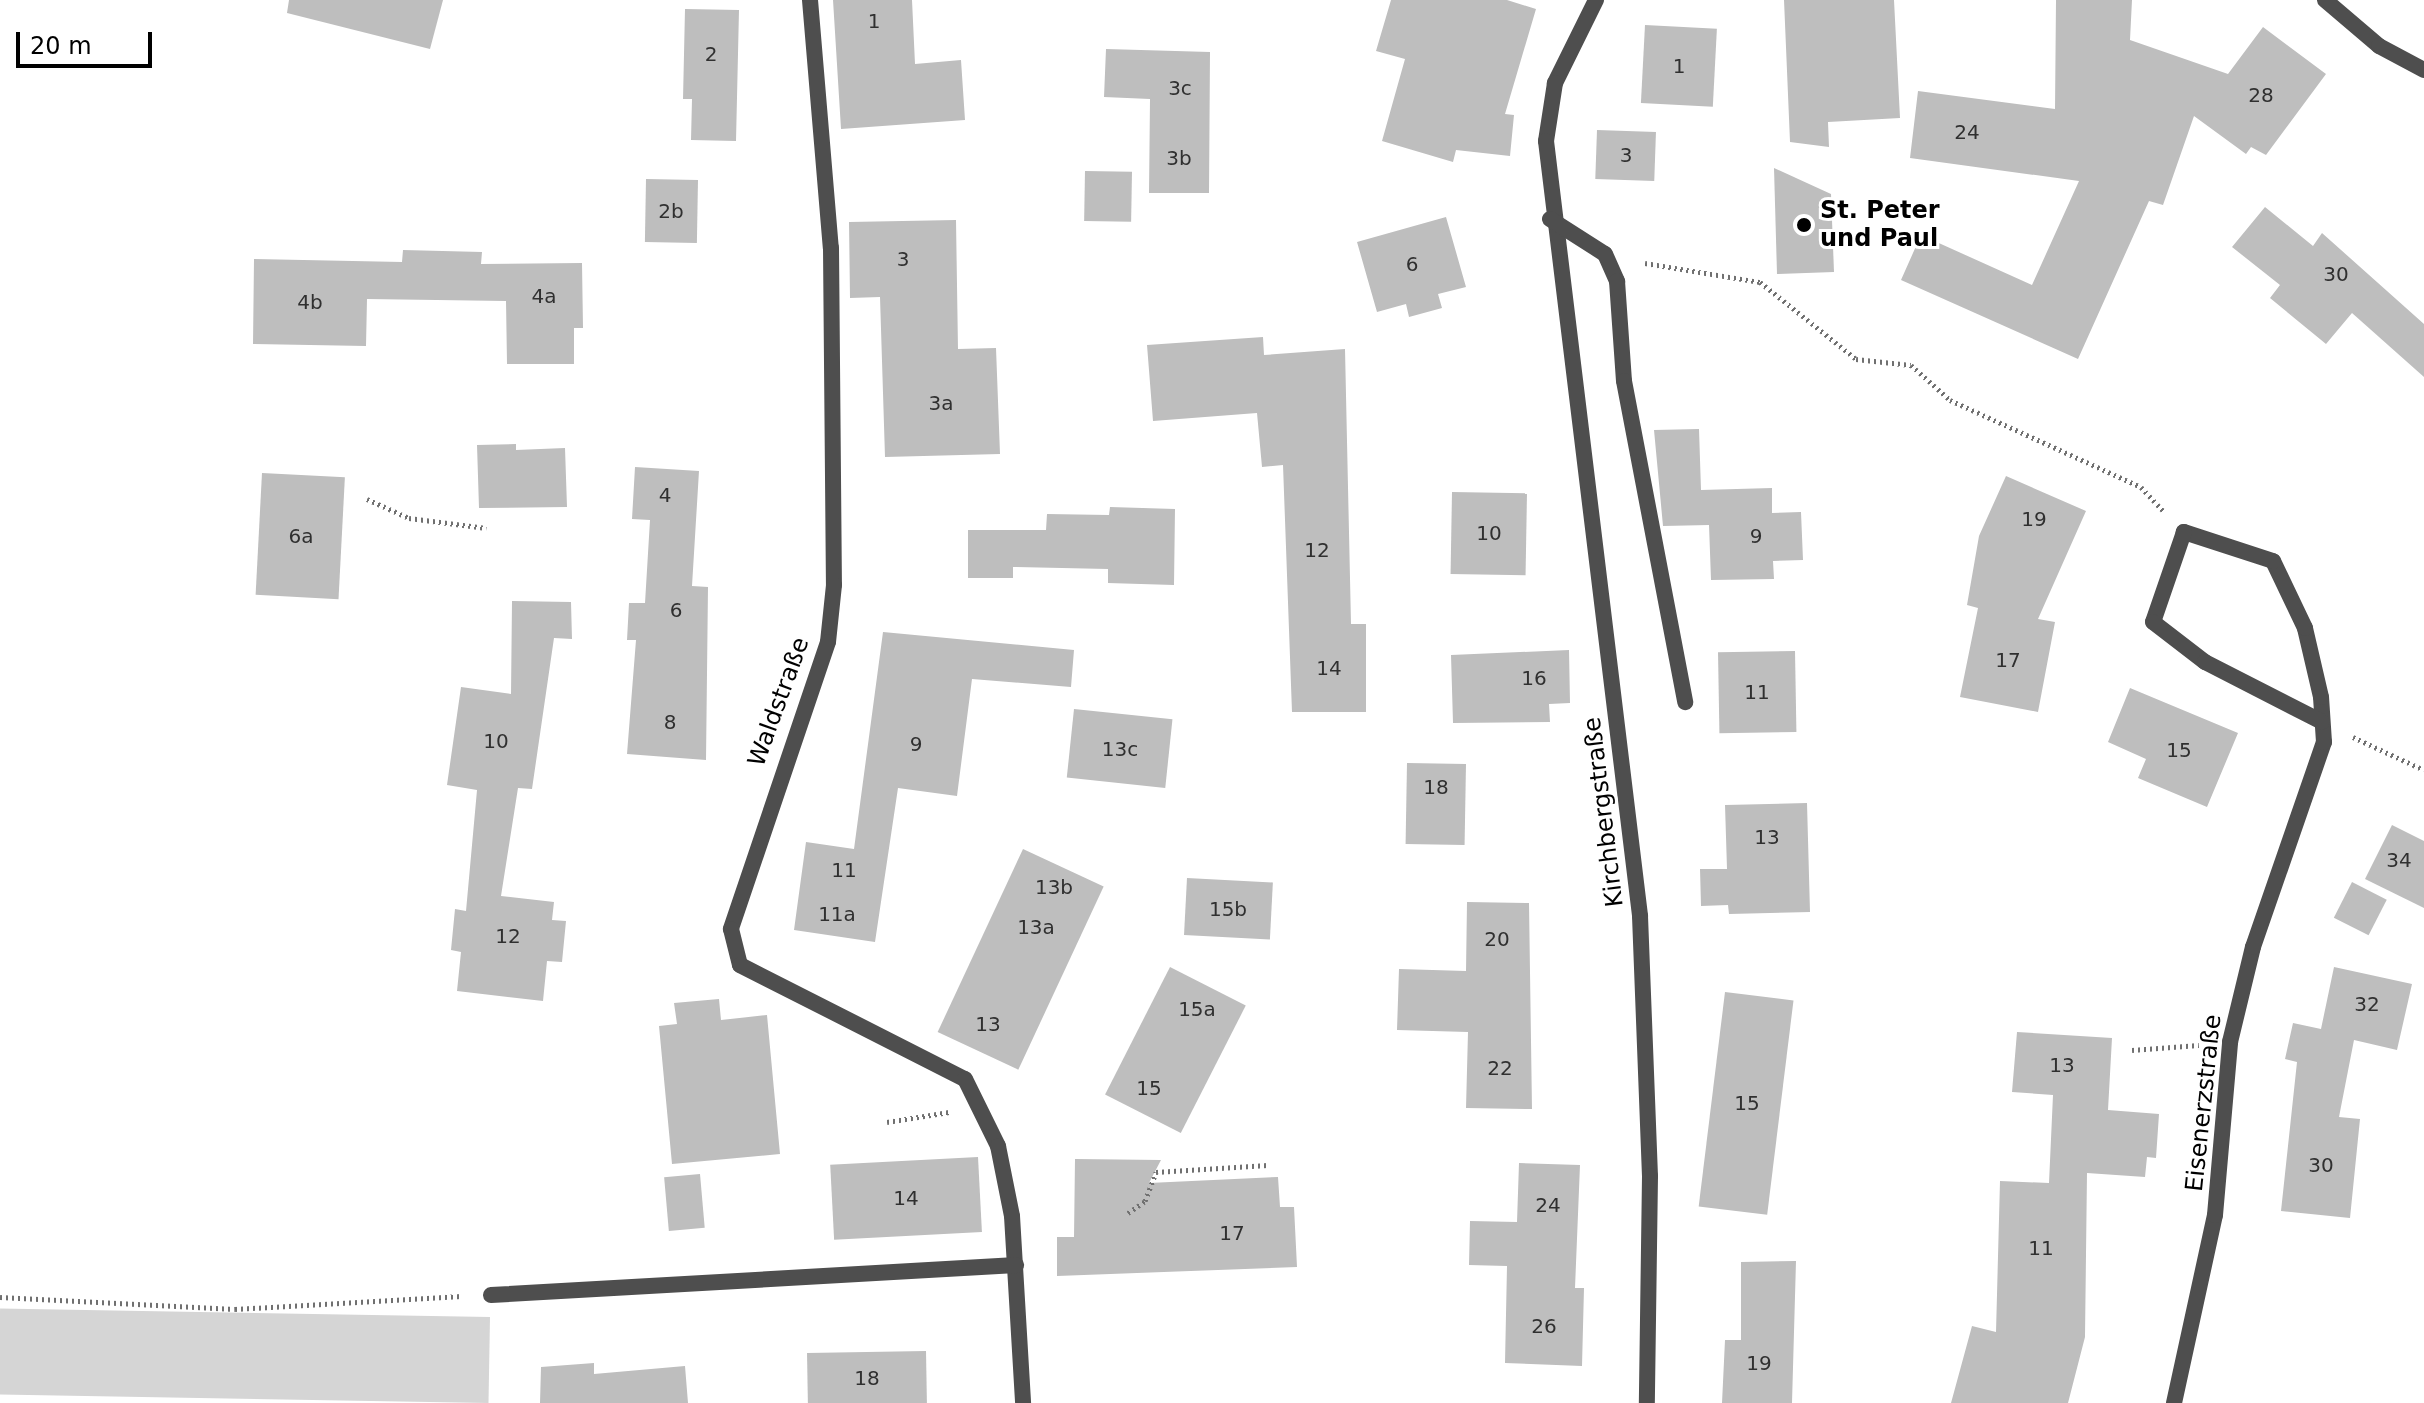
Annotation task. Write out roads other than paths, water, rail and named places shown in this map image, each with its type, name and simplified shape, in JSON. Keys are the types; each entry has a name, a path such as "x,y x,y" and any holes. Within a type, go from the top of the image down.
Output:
{"street":[{"name":"Waldstraße","path":"810,0 831,248 834,585 828,642 731,929 740,965 965,1079 998,1146 1016,1265 1023,1403"},
{"name":"Kirchbergstraße","path":"1596,0 1555,83 1546,141 1550,219 1640,916 1650,1176 1647,1403"},
{"path":"2325,0 2379,46 2424,70"},
{"path":"1550,219 1605,254 1617,281 1624,381 1685,702"},
{"name":"Eisenerzstraße","path":"2174,1403 2215,1215 2230,1042 2253,947 2324,742 2322,722 2305,628 2273,561 2184,532 2153,622 2205,662 2322,722"},
{"path":"491,1295 1016,1265"}],"place":[{"name":"St. Peter und Paul","path":"1804,225"}]}
